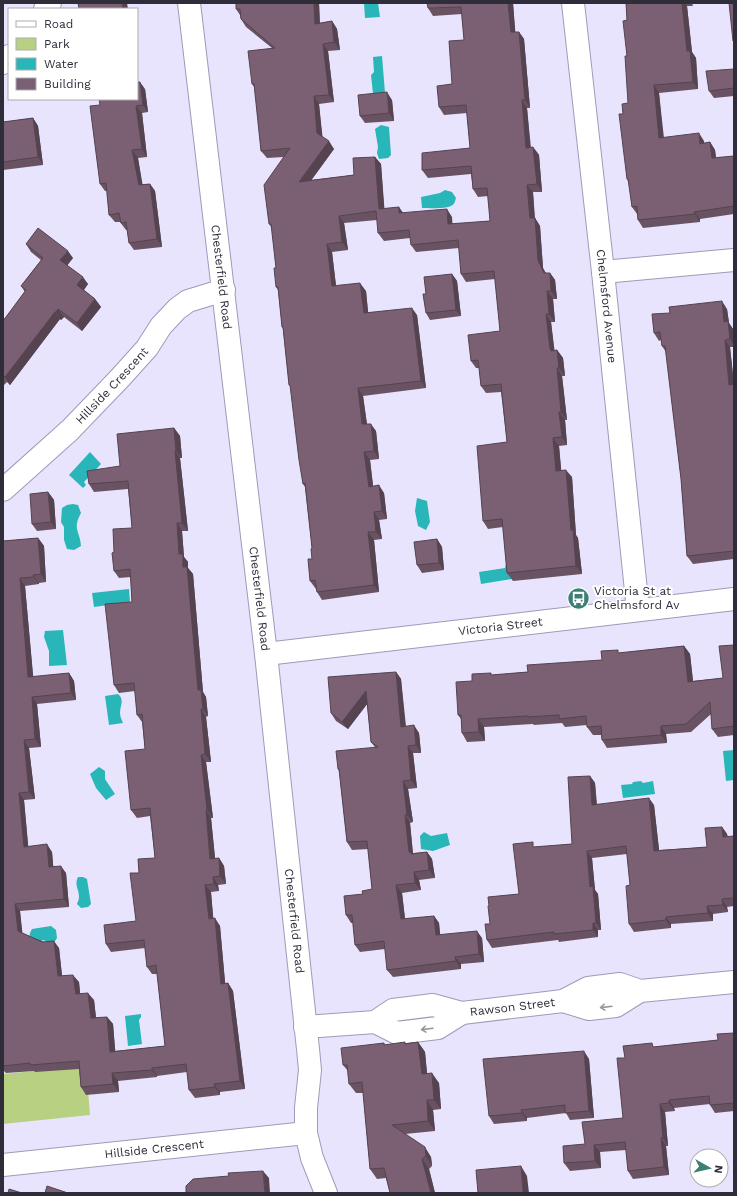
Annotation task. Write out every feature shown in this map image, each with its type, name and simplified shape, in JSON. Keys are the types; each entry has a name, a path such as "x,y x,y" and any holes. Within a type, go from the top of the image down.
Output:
{"street":[{"name":"Chesterfield Road","path":"189,3 266,654 308,1049 310,1070 306,1108 306,1134 312,1158 326,1193"},
{"name":"Chelmsford Avenue","path":"573,3 638,610"},
{"path":"603,272 734,260"},
{"name":"Hillside Crescent","path":"3,490 70,430 109,390 147,348 161,326 177,309 188,301 224,290"},
{"name":"Victoria Street","path":"266,654 734,599"},
{"name":"Rawson Street","path":"305,1027 375,1022 397,1033 438,1028 462,1013 563,1001 589,1009 616,1006 640,991 734,982"},
{"name":"Hillside Crescent","path":"3,1165 306,1134"}],"green space":[{"path":"86,1066 90,1115 3,1124 3,1074"}],"water":[{"path":"364,3 378,3 380,17 365,18"},
{"path":"382,56 385,93 373,94 371,75 374,72 373,57"},
{"path":"381,125 389,127 391,155 388,158 379,159 375,129"},
{"path":"445,190 452,192 456,198 452,205 441,208 422,208 421,197 440,193"},
{"path":"90,452 101,464 84,482 86,485 83,488 69,475"},
{"path":"417,498 427,501 430,522 426,530 418,526 415,511"},
{"path":"73,504 78,505 81,513 78,518 77,530 81,546 74,550 67,549 64,540 64,527 61,522 62,508"},
{"path":"506,564 509,564 512,579 481,584 479,572 505,568"},
{"path":"129,589 130,602 94,607 92,593"},
{"path":"63,630 67,665 49,666 49,651 44,637 45,631"},
{"path":"118,694 122,701 120,713 123,723 109,725 105,696"},
{"path":"734,750 734,780 726,781 723,751"},
{"path":"99,767 105,771 105,779 115,794 106,800 96,788 90,774"},
{"path":"641,781 643,783 653,781 655,794 623,798 621,785"},
{"path":"424,832 431,836 447,833 450,845 433,851 421,849 420,836"},
{"path":"78,877 87,879 91,904 88,907 81,908 77,904 79,897 77,885"},
{"path":"51,926 56,930 57,938 55,941 51,943 43,940 39,943 29,938 32,929"},
{"path":"141,1014 139,1020 142,1044 128,1046 125,1016"}],"building":[{"path":"78,3 122,3 123,8 79,8"},
{"path":"236,3 314,3 315,24 332,21 334,42 323,44 329,95 314,96 317,133 329,141 299,182 354,175 353,158 375,157 379,209 399,207 399,213 447,209 448,224 490,221 487,188 473,189 471,166 422,170 422,153 470,148 466,105 439,107 437,86 452,84 449,41 464,40 461,7 428,8 427,3 508,3 511,32 519,32 525,100 522,100 526,148 533,147 537,184 527,185 530,218 535,218 538,260 544,273 550,273 551,291 547,291 549,314 546,314 550,349 551,351 557,350 561,412 559,412 562,437 553,438 556,471 566,470 571,530 573,530 576,566 507,573 502,519 483,521 477,446 507,442 501,384 481,386 478,360 471,361 468,335 500,331 494,271 461,274 458,240 411,245 409,230 378,233 376,211 339,216 342,242 327,244 332,286 360,283 364,313 412,308 421,381 358,388 362,424 371,424 374,451 364,452 369,487 379,485 382,511 374,512 376,532 368,532 374,585 317,592 315,580 310,581 308,559 312,559 312,548 305,483 303,484 299,460 278,287 276,287 274,268 276,268 271,224 269,224 264,185 290,148 261,151 254,84 252,84 248,51 275,48 241,19 240,9 236,9"},
{"path":"626,3 682,3 687,51 690,51 693,82 654,85 659,138 699,133 700,144 710,142 712,158 734,156 734,206 694,212 695,214 638,220 637,206 632,207 619,114 623,114 622,104 628,103 625,56 627,56 623,21 627,20"},
{"path":"729,3 734,3 734,41 733,41"},
{"path":"734,69 734,88 709,91 706,71"},
{"path":"138,82 140,82 143,105 136,106 142,149 132,150 139,185 150,184 157,239 129,243 126,222 121,223 119,213 109,215 106,183 100,184 90,106 100,105 99,100 138,100"},
{"path":"387,92 389,113 360,116 358,95"},
{"path":"33,118 38,157 3,162 3,122"},
{"path":"38,228 68,251 60,260 83,277 77,285 95,299 77,323 58,309 5,377 3,376 3,321 26,290 21,286 43,258 26,244"},
{"path":"452,274 456,310 426,313 423,294 426,294 424,277"},
{"path":"722,301 724,322 728,321 730,339 725,340 729,385 734,384 734,551 687,556 681,479 665,346 662,346 660,332 654,333 652,314 670,313 669,307"},
{"path":"174,428 182,523 177,523 179,554 183,554 183,567 187,567 198,690 201,690 203,709 201,709 205,754 201,755 207,810 210,859 219,858 220,876 213,877 214,884 205,885 209,919 215,918 221,984 228,983 240,1081 214,1084 215,1087 189,1090 186,1064 152,1068 152,1070 112,1073 113,1084 81,1087 79,1061 30,1065 30,1063 3,1066 3,541 38,538 41,574 33,575 34,577 20,578 28,677 69,673 71,693 32,697 35,739 24,740 29,792 19,793 24,847 47,844 49,867 61,866 64,899 15,904 18,931 42,942 54,941 58,976 73,975 76,994 88,993 91,1018 107,1017 110,1052 165,1046 156,965 147,967 144,940 106,944 104,925 136,921 130,873 139,873 138,859 155,858 150,808 131,810 125,751 145,749 142,714 137,715 134,683 114,685 105,604 132,602 130,569 114,571 112,553 114,552 113,529 132,528 128,481 89,484 87,471 120,466 117,434"},
{"path":"48,492 51,522 32,524 30,494"},
{"path":"437,539 439,563 417,565 414,542"},
{"path":"734,645 734,726 712,729 710,702 686,724 661,726 661,735 602,740 601,726 587,727 586,716 559,719 559,715 478,719 479,732 462,733 461,715 458,715 456,682 472,681 472,674 491,673 491,675 528,672 527,665 602,660 601,651 618,650 618,653 684,646 688,682 723,678 719,646"},
{"path":"396,672 401,727 414,725 416,745 408,746 411,780 403,781 409,852 411,852 411,854 427,852 429,870 414,872 415,883 396,885 401,919 434,916 436,935 477,931 479,954 455,957 456,961 387,970 384,941 355,945 352,915 346,915 344,896 363,894 362,891 372,889 367,841 347,842 336,751 378,747 371,742 366,691 342,722 331,713 328,677"},
{"path":"590,776 592,805 649,798 654,851 707,847 705,828 722,827 723,837 734,836 734,898 722,899 723,905 707,906 708,913 666,917 666,920 629,924 626,886 630,885 626,846 587,851 590,887 593,886 596,923 593,923 593,930 554,934 554,932 487,940 485,924 490,924 488,897 519,894 513,844 533,842 533,847 572,844 568,777"},
{"path":"734,1033 734,1103 710,1105 709,1096 669,1100 669,1103 660,1104 664,1167 628,1171 625,1142 594,1145 595,1161 564,1163 563,1146 585,1144 582,1122 623,1118 617,1058 625,1058 623,1046 652,1043 653,1047 718,1040 717,1034"},
{"path":"405,1042 405,1044 418,1042 422,1074 432,1073 434,1100 427,1100 428,1121 392,1125 425,1147 426,1156 422,1159 431,1193 390,1193 384,1168 370,1169 362,1082 349,1084 347,1065 343,1065 341,1048"},
{"path":"584,1051 589,1111 565,1113 565,1105 521,1110 522,1113 489,1116 483,1059"},
{"path":"521,1166 523,1193 478,1193 476,1170"},
{"path":"263,1171 265,1193 186,1193 186,1186 193,1179 229,1176 228,1173"},
{"path":"47,1186 68,1193 45,1193"},
{"path":"9,1189 22,1193 8,1193"}],"place":[{"name":"Victoria St at Chelmsford Av","path":"579,598"}]}
